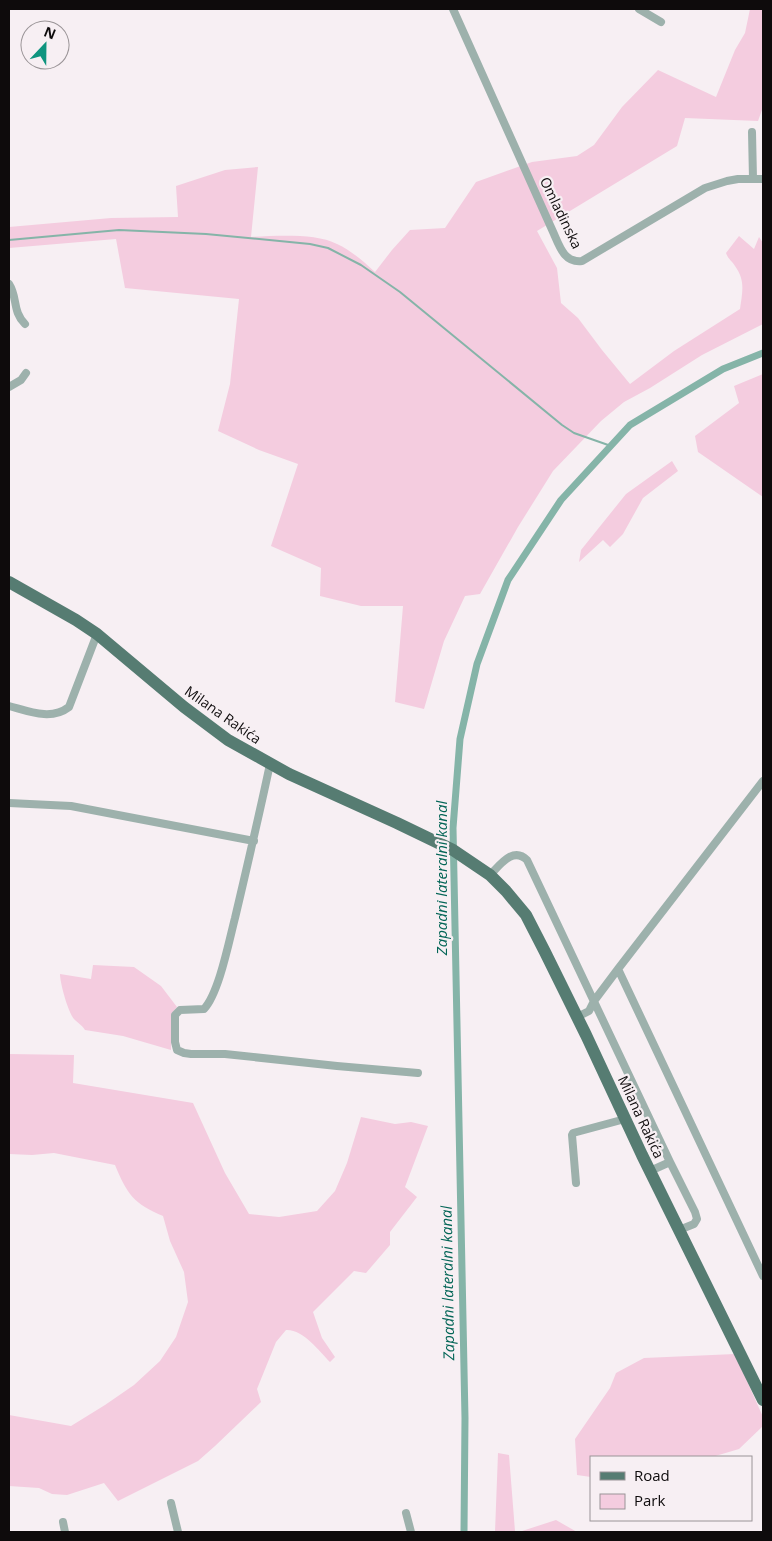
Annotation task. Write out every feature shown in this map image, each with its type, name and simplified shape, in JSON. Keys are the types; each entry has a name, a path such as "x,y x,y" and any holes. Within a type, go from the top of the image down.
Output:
{"main road":[{"name":"Milana Rakića","path":"9,582 97,634 228,740 289,774 437,842 472,862 490,875 516,902 526,915 577,1017 650,1171 763,1400"}],"street":[{"name":"Omladinska","path":"453,9 562,252 569,260 582,261 705,188 727,181 763,179"},
{"path":"639,9 661,22"},
{"path":"752,132 753,179"},
{"path":"9,284 13,292 17,314 25,324"},
{"path":"9,387 21,380 26,373"},
{"path":"9,706 31,712 50,714 59,713 69,707 97,634"},
{"path":"270,764 254,841 225,958 210,1003 204,1009 180,1010 175,1015 175,1042 177,1050 190,1054 225,1054 418,1073"},
{"path":"577,1017 589,1011 594,1001 618,969 763,781"},
{"path":"9,804 71,806 254,841"},
{"path":"490,875 512,855 518,854 527,860 697,1219 694,1224 679,1230"},
{"path":"618,969 763,1276"},
{"path":"576,1183 573,1133 625,1119"},
{"path":"650,1171 670,1162"},
{"path":"171,1503 178,1532"},
{"path":"406,1512 411,1532"},
{"path":"63,1522 65,1532"}],"green space":[{"path":"750,9 763,9 763,107 758,121 685,118 677,146 537,231 557,268 561,303 578,318 630,384 674,351 740,309 741,277 726,253 739,236 754,249 759,237 763,243 763,324 702,355 624,402 601,421 553,471 518,527 480,594 465,596 444,641 424,709 395,702 403,606 361,606 320,596 321,568 271,546 298,464 259,450 218,431 230,384 239,299 125,288 116,239 9,248 9,227 111,218 178,217 176,186 225,170 258,167 251,237 295,236 328,240 348,250 375,272 410,230 445,228 476,182 532,162 577,156 594,145 622,107 658,70 716,97 735,50 745,33"},
{"path":"763,374 763,497 698,452 695,436 739,403 734,386"},
{"path":"672,461 678,471 643,498 623,534 610,547 603,540 579,562 581,550 626,494"},
{"path":"93,965 134,967 161,986 177,1007 172,1013 171,1050 123,1036 85,1030 74,1019 69,1010 60,974 91,979"},
{"path":"9,1054 74,1055 73,1083 193,1103 225,1173 249,1214 279,1217 317,1211 335,1191 347,1163 361,1117 395,1124 411,1122 428,1126 405,1187 417,1197 390,1232 390,1245 366,1273 354,1271 313,1312 322,1338 335,1357 330,1362 304,1337 298,1333 286,1330 276,1342 257,1389 261,1402 198,1461 118,1501 104,1483 67,1495 52,1494 39,1488 9,1486 9,1415 71,1426 134,1385 160,1361 176,1337 188,1302 184,1272 170,1241 163,1216 145,1207 133,1197 123,1184 115,1165 54,1153 32,1155 9,1154"},
{"path":"735,1354 763,1417 763,1426 739,1449 715,1456 590,1456 590,1477 577,1475 575,1439 610,1388 616,1373 644,1358"},
{"path":"498,1453 509,1455 515,1531 519,1532 495,1532"},
{"path":"556,1520 577,1532 519,1532"}],"waterway":[{"path":"9,240 119,230 206,234 310,244 328,248 361,265 400,292 562,425 574,433 611,446"},
{"name":"Zapadni lateralni kanal","path":"464,1532 465,1418 453,828 460,739 477,664 508,580 561,500 630,425 723,369 763,353"}]}
